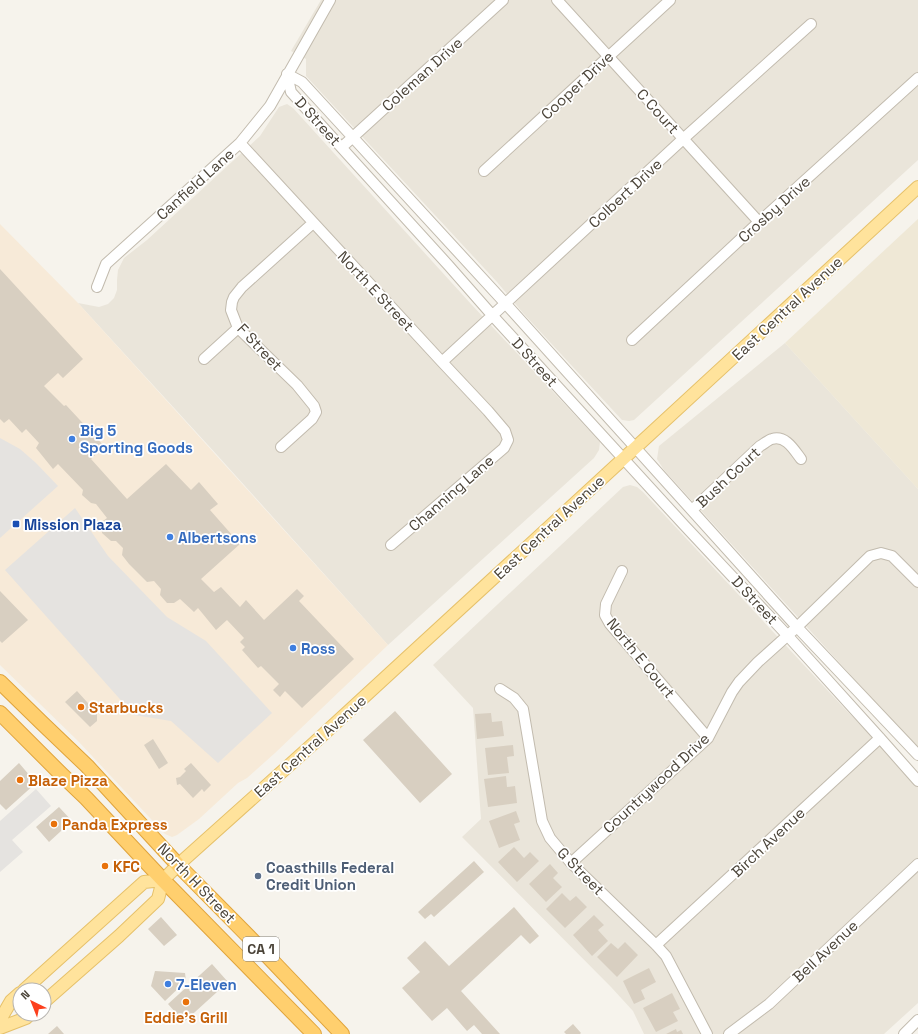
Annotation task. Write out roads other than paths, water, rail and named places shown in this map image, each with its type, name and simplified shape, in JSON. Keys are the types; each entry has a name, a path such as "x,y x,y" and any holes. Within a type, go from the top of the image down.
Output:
{"highway":[{"name":"North H Street","path":"0,682 92,771 178,865 342,1034"},
{"name":"North H Street","path":"0,713 86,798 163,880 314,1034"}],"main road":[{"name":"East Central Avenue","path":"163,880 636,448 918,187"},
{"path":"33,982 144,882 163,880 158,899 52,995"},
{"path":"0,1020 12,1000"},
{"path":"0,1028 16,1022"}],"street":[{"name":"Canfield Lane","path":"97,287 106,264 240,143 270,106 330,0"},
{"name":"Coleman Drive","path":"342,147 503,0"},
{"name":"C Court","path":"557,0 759,222"},
{"name":"Cooper Drive","path":"484,171 670,0"},
{"name":"Colbert Drive","path":"442,362 683,139 810,24"},
{"name":"D Street","path":"287,74 302,82 506,303 797,627 918,754"},
{"name":"D Street","path":"287,74 291,92 492,315 787,635 918,781"},
{"name":"Crosby Drive","path":"632,340 759,222 918,78"},
{"name":"North E Street","path":"240,143 488,411 505,431 508,440"},
{"name":"F Street","path":"281,446 312,419 316,412 314,406 297,385 238,328 231,310 232,302 234,296 252,278 313,223"},
{"path":"204,359 238,328"},
{"name":"Bush Court","path":"692,510 760,446 772,439 778,439 790,444 801,459"},
{"name":"Channing Lane","path":"391,545 504,448 508,440"},
{"name":"Countrywood Drive","path":"571,863 708,738 732,692 739,682 758,662 797,627 870,556 881,553 892,556 918,582"},
{"name":"North E Court","path":"622,571 606,604 605,615 610,624 708,738"},
{"name":"G Street","path":"500,689 514,698 523,710 542,821 550,838 571,863 666,956 707,1034"},
{"name":"Birch Avenue","path":"656,945 880,738"},
{"name":"Bell Avenue","path":"729,1034 770,1004 918,864"},
{"path":"904,1034 918,1020"}],"place":[{"name":"Big 5 Sporting Goods","path":"72,439"},
{"name":"Mission Plaza","path":"16,524"},
{"name":"Albertsons","path":"170,537"},
{"name":"Ross","path":"293,648"},
{"name":"Starbucks","path":"81,707"},
{"name":"Blaze Pizza","path":"20,780"},
{"name":"Panda Express","path":"54,824"},
{"name":"KFC","path":"105,866"},
{"name":"Coasthills Federal Credit Union","path":"258,876"},
{"name":"7-Eleven","path":"168,984"},
{"name":"Eddie's Grill","path":"186,1002"}]}
